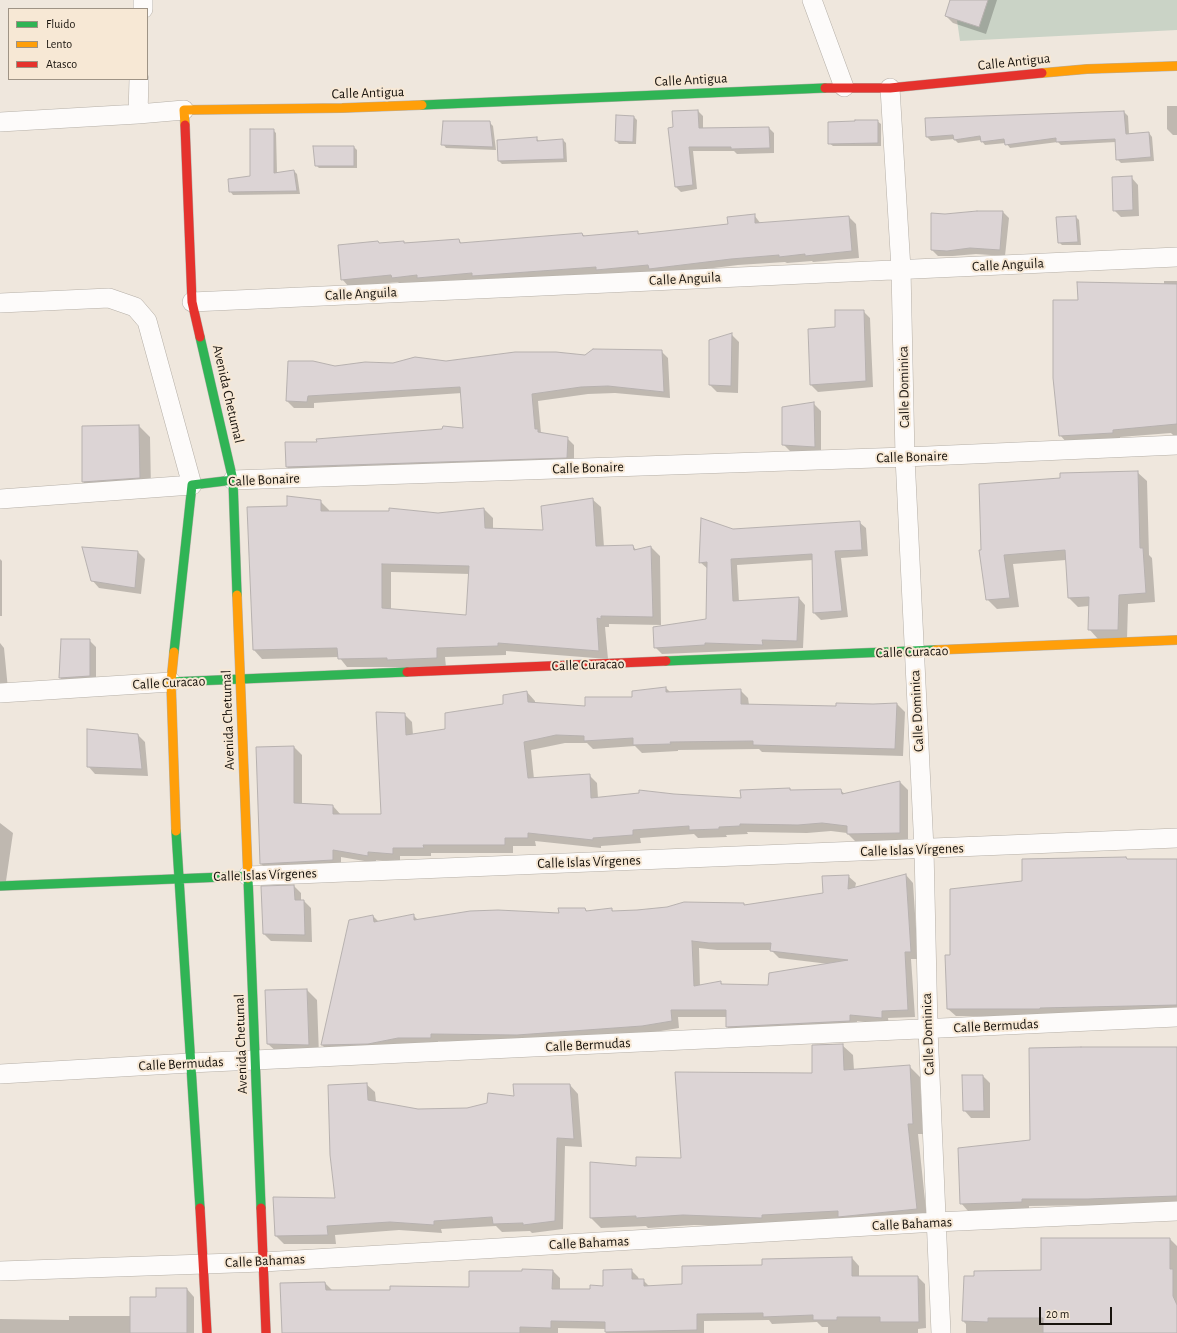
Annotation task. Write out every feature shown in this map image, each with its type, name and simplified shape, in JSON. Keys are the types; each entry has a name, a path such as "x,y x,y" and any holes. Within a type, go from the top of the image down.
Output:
{"main road":[{"name":"Calle Antigua","path":"184,110 342,108 844,87 890,88 1087,69 1177,66"},
{"name":"Avenida Chetumal","path":"184,110 192,302 233,480 266,1333"},
{"name":"Calle Bonaire","path":"192,485 233,480"},
{"path":"192,485 171,682 178,878 204,1264 207,1333"},
{"name":"Calle Curacao","path":"171,682 1177,640"},
{"name":"Calle Islas Vírgenes","path":"0,886 248,876"}],"street":[{"path":"812,0 844,87"},
{"path":"138,114 139,80"},
{"name":"Calle Dominica","path":"890,88 901,269 905,457 924,849 928,1029 941,1333"},
{"path":"0,122 184,110"},
{"name":"Calle Anguila","path":"192,302 1177,257"},
{"path":"0,303 109,298 135,307 147,321 192,485"},
{"name":"Calle Bonaire","path":"233,480 905,457 1177,445"},
{"name":"Calle Bonaire","path":"0,499 192,485"},
{"name":"Calle Curacao","path":"0,693 171,682"},
{"name":"Calle Islas Vírgenes","path":"248,876 1177,838"},
{"name":"Calle Bermudas","path":"0,1074 190,1063 1177,1017"},
{"name":"Calle Bahamas","path":"0,1271 263,1262 936,1222 1177,1211"}],"shaded area":[{"path":"954,0 1177,0 1177,30 960,41"}],"building":[{"path":"950,0 988,0 979,27 945,16"},
{"path":"698,110 699,128 769,127 770,148 731,149 731,147 689,147 693,185 675,187 668,128 673,127 672,111"},
{"path":"1124,111 1126,134 1149,132 1151,157 1116,160 1115,139 1056,142 1056,138 1005,145 1004,139 981,142 980,136 954,140 953,135 926,137 925,118"},
{"path":"616,115 634,116 633,142 615,141"},
{"path":"878,120 878,143 828,144 828,122"},
{"path":"443,121 490,121 493,147 441,145"},
{"path":"250,129 274,129 274,173 294,170 297,191 229,192 228,179 250,176"},
{"path":"537,137 537,141 563,139 564,159 498,161 497,140"},
{"path":"313,146 354,146 354,166 315,166"},
{"path":"1132,176 1133,210 1113,211 1112,177"},
{"path":"977,211 1003,211 1000,250 970,248 947,251 931,250 931,213 945,214"},
{"path":"755,214 755,223 849,216 852,251 805,256 805,254 779,257 779,255 731,259 649,269 648,265 596,270 596,267 472,276 472,273 417,278 417,275 392,278 391,275 341,280 338,245 378,241 379,243 404,241 404,243 459,239 460,243 582,233 583,236 638,231 638,234 728,224 727,217"},
{"path":"1076,216 1078,242 1058,243 1056,217"},
{"path":"1077,282 1177,284 1177,424 1113,430 1113,433 1059,436 1053,378 1053,300 1078,300"},
{"path":"835,310 864,310 866,381 810,385 808,329 835,327"},
{"path":"732,333 731,386 709,385 709,340"},
{"path":"593,349 662,350 664,392 608,386 581,387 532,394 535,429 538,429 538,432 568,437 567,458 286,467 285,442 317,442 316,439 442,429 443,426 463,428 460,387 308,396 307,402 286,401 288,361 313,361 335,366 365,362 393,363 415,357 446,361 515,352 556,352 585,355"},
{"path":"814,402 815,447 782,445 782,407"},
{"path":"139,425 140,478 82,482 82,426"},
{"path":"1138,471 1140,548 1143,548 1146,593 1119,595 1118,630 1088,630 1089,597 1068,598 1065,550 1004,555 1010,598 986,600 979,550 981,550 979,484 1060,478 1060,473"},
{"path":"287,496 321,500 321,511 389,511 389,508 438,513 484,508 485,528 543,530 541,506 593,498 596,546 633,545 634,550 651,546 653,617 601,616 601,619 597,618 599,651 498,643 498,646 437,648 437,658 387,660 387,658 338,659 337,648 253,650 247,507 287,506","holes":["382,564 469,566 466,615 382,608"]},
{"path":"701,518 733,529 860,521 862,550 835,551 842,611 813,613 812,554 731,559 733,601 799,597 797,641 762,640 763,645 705,643 705,645 654,648 653,627 706,619 707,562 699,563"},
{"path":"82,547 138,551 135,588 91,581"},
{"path":"61,639 90,639 90,676 59,678"},
{"path":"666,687 666,692 741,689 741,704 836,706 836,703 897,703 895,749 753,745 753,741 670,742 671,744 633,745 633,738 584,741 584,736 556,735 524,742 528,778 590,774 591,798 639,793 639,790 674,794 741,798 740,790 790,788 790,790 841,789 842,794 900,781 900,833 847,834 847,826 822,823 798,825 740,824 740,826 719,827 719,829 689,830 689,826 633,830 633,835 593,838 593,840 528,833 528,838 505,838 505,845 423,845 424,848 393,848 393,854 368,852 368,856 333,850 333,860 260,864 256,747 294,746 294,803 333,805 333,814 381,814 376,712 405,713 406,735 445,729 445,713 503,704 503,695 527,691 528,702 585,706 585,697 632,697 632,691"},
{"path":"87,729 138,734 142,769 87,767"},
{"path":"1126,857 1127,859 1177,859 1177,1005 1040,1009 947,1009 945,955 950,955 950,889 1022,881 1022,859"},
{"path":"906,874 911,952 905,952 908,1010 882,1011 882,1018 850,1015 850,1021 726,1027 726,1010 671,1010 672,1021 642,1026 517,1035 431,1034 431,1038 398,1038 368,1044 321,1045 349,920 373,915 374,922 414,914 414,920 470,911 498,910 559,913 558,908 585,908 586,911 612,908 612,911 637,910 667,907 684,902 744,903 744,905 823,893 822,876 849,875 848,889","holes":["692,941 709,943 771,943 770,951 848,960 769,973 768,985 721,984 721,981 694,986"]},
{"path":"294,885 295,900 304,900 305,935 263,934 261,886"},
{"path":"307,989 309,1045 267,1044 265,990"},
{"path":"843,1044 844,1070 910,1065 913,1124 908,1124 917,1209 838,1217 838,1211 762,1215 762,1218 683,1215 636,1218 636,1216 590,1218 590,1162 636,1166 636,1157 681,1158 675,1072 812,1073 812,1045"},
{"path":"1177,1047 1177,1196 1088,1199 1022,1199 1022,1202 960,1204 958,1148 1030,1140 1029,1048"},
{"path":"962,1075 983,1075 984,1111 963,1111"},
{"path":"367,1083 368,1100 418,1109 467,1108 487,1103 488,1093 514,1096 513,1084 570,1084 574,1139 557,1138 555,1221 523,1225 523,1223 493,1224 492,1217 434,1221 434,1225 390,1222 327,1226 328,1235 275,1236 273,1197 335,1198 330,1155 328,1085"},
{"path":"1041,1238 1170,1238 1170,1269 1173,1269 1173,1296 1177,1305 1177,1333 1043,1333 1043,1318 988,1318 988,1322 962,1321 964,1276 974,1276 974,1271 1041,1270"},
{"path":"852,1257 852,1276 918,1276 919,1322 880,1322 880,1317 837,1317 837,1320 813,1320 813,1315 763,1317 763,1313 697,1314 697,1330 605,1332 605,1322 551,1321 551,1328 520,1327 520,1333 282,1333 280,1283 325,1282 326,1290 390,1290 390,1286 469,1287 469,1271 522,1271 522,1269 553,1270 552,1289 590,1289 590,1285 603,1286 603,1270 632,1269 632,1279 644,1279 644,1286 682,1284 682,1266 762,1265 762,1259"},
{"path":"156,1288 187,1288 187,1333 130,1333 130,1297 156,1297"}],"traffic: fast":[{"path":"422,105 825,88"},
{"path":"200,337 233,480 237,595"},
{"path":"174,652 192,485 233,480"},
{"path":"666,661 935,650"},
{"path":"171,682 407,672"},
{"path":"176,831 200,1208"},
{"path":"0,886 248,876"},
{"path":"248,878 261,1208"}],"traffic: slow":[{"path":"1042,73 1087,69 1177,66"},
{"path":"185,125 184,110 342,108 422,105"},
{"path":"237,595 248,878"},
{"path":"935,650 1177,640"},
{"path":"174,652 171,682 176,831"}],"traffic: jam":[{"path":"825,88 890,88 1042,73"},
{"path":"185,125 192,302 200,337"},
{"path":"407,672 666,661"},
{"path":"200,1208 207,1333"},
{"path":"261,1208 266,1333"}]}
